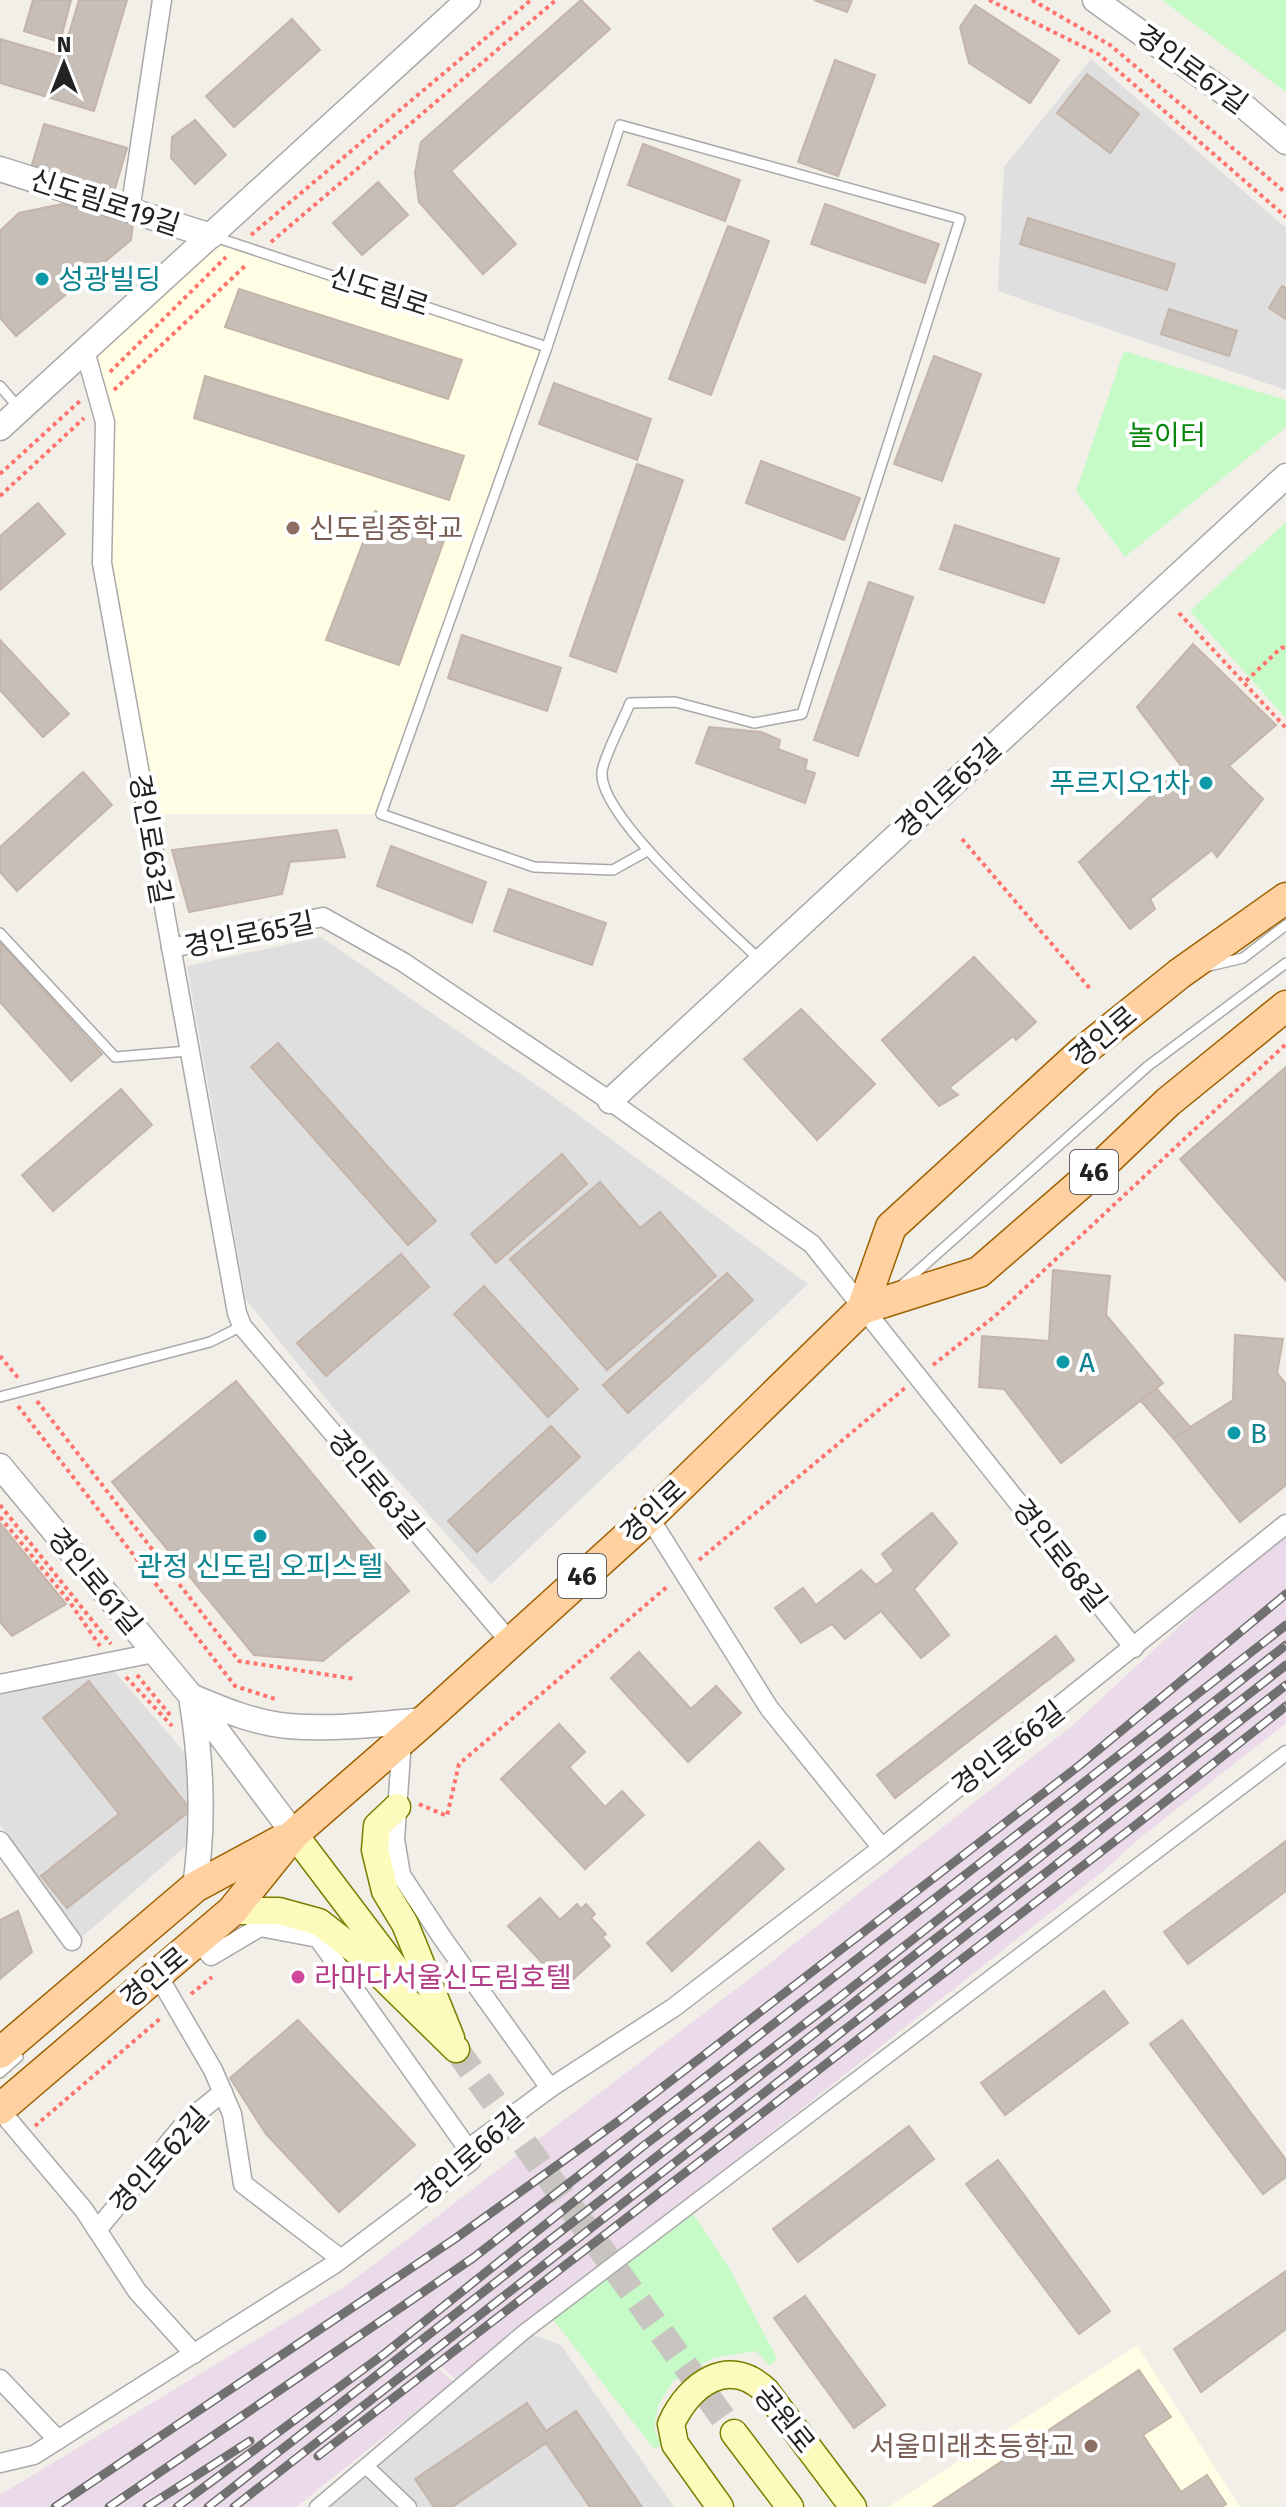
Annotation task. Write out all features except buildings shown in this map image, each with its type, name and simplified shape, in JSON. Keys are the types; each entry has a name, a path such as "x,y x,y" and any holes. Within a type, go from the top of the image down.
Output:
{"main road":[{"name":"경인로","path":"872,1306 891,1227 1082,1052 1179,974 1286,898"},
{"name":"경인로","path":"0,2110 232,1911 294,1834 649,1517 872,1306 979,1272 1101,1166 1168,1102 1286,1006"},
{"path":"397,1807 377,1826 375,1850 385,1891 405,1924 456,2049"},
{"name":"경인로","path":"12,2052 195,1887 294,1834"},
{"path":"294,1834 456,2049"},
{"path":"232,1911 279,1911 319,1922 355,1950 456,2049"},
{"name":"공원로","path":"720,2507 675,2444 671,2424 694,2391 711,2379 727,2374 753,2378 766,2391 853,2507"},
{"name":"공원로","path":"734,2433 790,2507"}],"street":[{"path":"130,211 162,0"},
{"path":"0,428 468,0"},
{"name":"경인로67길","path":"1095,0 1246,108 1286,142"},
{"name":"신도림로19길","path":"0,169 211,236"},
{"name":"경인로63길","path":"85,351 105,422 102,563 233,1299 242,1326 511,1643"},
{"name":"경인로65길","path":"610,1101 1286,476"},
{"name":"경인로65길","path":"171,948 323,917 403,962 610,1101 812,1244 872,1306"},
{"name":"경인로68길","path":"872,1306 919,1377 1134,1648"},
{"name":"경인로61길","path":"0,1466 191,1696 294,1834"},
{"path":"649,1517 769,1708 882,1848"},
{"path":"1134,1648 1286,1524"},
{"name":"경인로66길","path":"0,2463 34,2455 341,2259 471,2161 468,2149 550,2088 673,2008 882,1848 1134,1648"},
{"path":"0,1684 154,1653"},
{"path":"191,1696 238,1716 287,1726 337,1727 425,1720"},
{"path":"191,1696 200,1751 202,1806 195,1887"},
{"path":"402,1740 395,1839 401,1875 550,2088"},
{"path":"317,2507 524,2332 1286,1753"},
{"path":"0,1841 72,1941"},
{"path":"197,1940 211,1956 260,1927 318,1938 468,2149"},
{"name":"경인로62길","path":"157,1974 223,2092 232,2114 243,2184 341,2259"},
{"name":"경인로62길","path":"97,2230 186,2122 223,2092"},
{"name":"경인로62길","path":"0,2110 84,2210 137,2291 194,2354"},
{"path":"0,2379 58,2440"},
{"path":"366,2466 409,2507"}],"lane":[{"path":"647,851 613,870 534,867 381,814 547,347 620,125 960,219 802,714 754,723 675,702 630,703 602,771 605,793 647,851 762,961"},
{"name":"신도림로","path":"211,236 547,347"},
{"path":"0,386 21,410"},
{"path":"1179,974 1243,958 1286,925"},
{"path":"0,933 115,1057 188,1051"},
{"path":"872,1306 1148,1066 1286,963"},
{"path":"4,1396 210,1342 242,1326"},
{"path":"174,1918 195,1887"},
{"path":"0,2073 12,2052"}],"path":[{"path":"0,474 96,386 239,245 531,0"},
{"path":"989,0 1100,55 1286,217"},
{"path":"1032,0 1110,45 1286,193"},
{"path":"1179,613 1286,728"},
{"path":"1245,682 1281,648 1286,647"},
{"path":"962,839 1092,991"},
{"path":"919,1377 995,1316 1286,1044"},
{"path":"0,1356 239,1661 355,1679"},
{"path":"4,1396 235,1686 288,1703"}],"shaded area":[{"path":"1091,59 1286,228 1286,390 998,291 1004,167"},
{"name":"신도림중학교","path":"211,236 547,347 381,814 147,814 102,563 105,422 85,351"},
{"path":"321,937 548,1093 808,1284 491,1584 341,1417 246,1300 187,966"},
{"path":"1286,1527 1286,1723 1141,1837 1102,1872 457,2380 377,2312 453,2382 296,2507 0,2507 0,2495 347,2285 752,1977 1073,1725"},
{"path":"114,1671 192,1761 195,1838 81,1938 0,1825 0,1694"},
{"path":"524,2332 561,2345 674,2507 317,2507"},
{"name":"서울미래초등학교","path":"1137,2345 1240,2507 888,2507"}],"green space":[{"path":"1162,0 1286,0 1286,92"},
{"name":"놀이터","path":"1124,351 1286,400 1286,427 1125,557 1076,491"},
{"path":"1286,522 1286,718 1190,611"},
{"path":"690,2209 731,2271 777,2358 770,2366 756,2351 713,2358 673,2381 658,2406 654,2428 661,2445 654,2449 552,2318"}],"tunnel":[{"path":"456,2049 734,2433"}],"railway":[{"path":"55,2507 456,2238 620,2120 1080,1765 1286,1594"},
{"path":"109,2507 473,2258 1286,1625"},
{"path":"177,2507 384,2354 642,2147 836,2000 1286,1645"},
{"path":"208,2507 1286,1665"},
{"path":"234,2507 1286,1685"},
{"path":"318,2456 1286,1706"},
{"path":"147,2507 250,2441"}],"place":[{"name":"성광빌딩","path":"42,279"},
{"name":"신도림중학교","path":"293,528"},
{"name":"푸르지오1차","path":"1206,783"},
{"name":"A","path":"1063,1362"},
{"name":"B","path":"1234,1433"},
{"name":"관정 신도림 오피스텔","path":"260,1536"},
{"name":"라마다서울신도림호텔","path":"298,1977"},
{"name":"서울미래초등학교","path":"1091,2446"}]}
